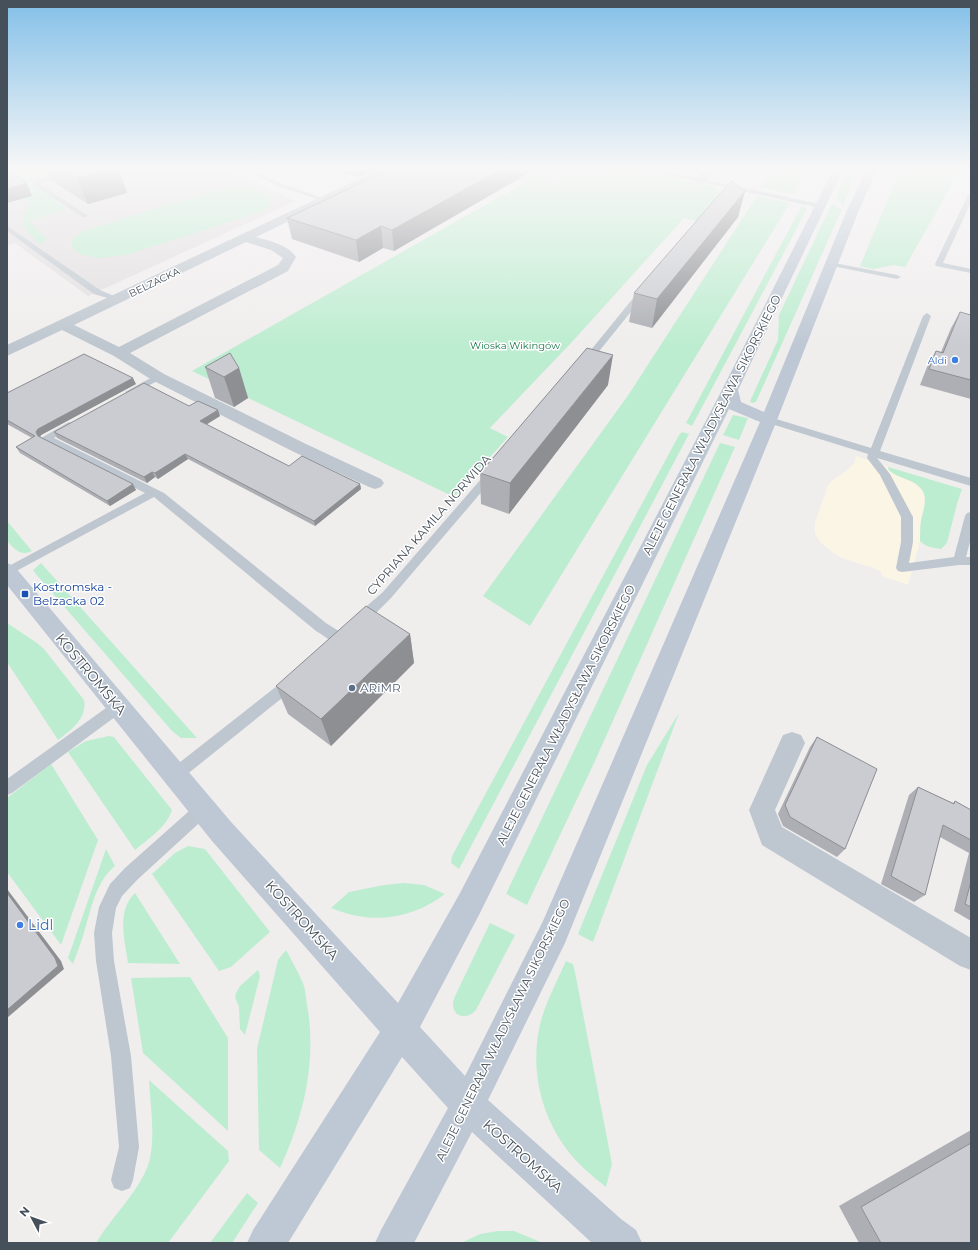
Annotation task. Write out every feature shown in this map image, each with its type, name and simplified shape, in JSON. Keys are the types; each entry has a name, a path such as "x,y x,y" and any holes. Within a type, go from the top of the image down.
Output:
{"main road":[{"name":"ALEJE GENERAŁA WŁADYSŁAWA SIKORSKIEGO","path":"266,1243 401,1029 470,903 730,390 809,228"},
{"name":"ALEJE GENERAŁA WŁADYSŁAWA SIKORSKIEGO","path":"394,1243 468,1105 554,932 769,420 847,228"},
{"path":"730,390 733,404 738,408 769,420"},
{"name":"KOSTROMSKA","path":"7,572 222,832 468,1105 608,1232 623,1243"}],"street":[{"name":"BELZACKA","path":"7,352 266,228"},
{"path":"118,353 283,268 288,262 290,257 286,253 272,246 246,238"},
{"path":"63,325 118,353 158,376 300,448 375,483"},
{"path":"792,743 762,810 772,836 971,955"}],"lane":[{"path":"7,228 97,292 117,299"},
{"path":"956,228 939,264 971,271"},
{"path":"832,264 897,277"},
{"path":"578,371 650,283"},
{"path":"873,455 927,316"},
{"path":"123,396 158,376"},
{"path":"81,419 46,438 160,496 321,627 346,633"},
{"path":"769,420 873,455 971,482"},
{"path":"873,455 885,474 907,517 907,542 902,568 965,561 971,516"},
{"name":"CYPRIANA KAMILA NORWIDA","path":"329,649 387,596 497,467"},
{"path":"7,572 153,493"},
{"path":"175,775 219,742 300,675"},
{"path":"7,788 118,707"},
{"path":"122,1180 129,1146 121,1056 105,961 104,934 108,907 116,890 131,874 203,809"}],"shaded area":[{"path":"7,228 236,228 88,296 15,243 7,245"},
{"path":"856,456 888,467 887,469 915,483 924,493 925,506 920,523 920,541 908,585 882,576 881,572 873,568 842,558 820,542 815,533 815,523 828,485 855,462"}],"green space":[{"path":"25,228 36,228 47,239 39,244"},
{"path":"92,228 209,228 126,255 99,258 80,254 73,248 71,241 83,231"},
{"name":"Wioska Wikingów","path":"444,228 675,228 571,343 490,428 508,437 454,497 192,371"},
{"path":"736,228 774,228 530,626 483,596 629,394"},
{"path":"790,228 797,228 692,426 686,423"},
{"path":"820,228 833,228 756,402 753,403 750,402 751,399 778,340 779,315"},
{"path":"876,228 927,228 905,267 893,265 873,269 860,266"},
{"path":"733,415 748,418 739,440 723,435"},
{"path":"682,432 689,434 459,869 451,863 452,856 679,435"},
{"path":"720,443 735,447 595,761 527,905 506,894"},
{"path":"888,467 962,489 947,543 941,549 932,548 920,541 925,501 924,494 921,489 911,481 893,474"},
{"path":"7,521 32,551 28,553 21,553 7,541"},
{"path":"41,563 197,738 181,738 172,731 35,573 33,570"},
{"path":"7,623 44,649 84,700 85,707 81,718 73,728 58,740 7,662"},
{"path":"679,713 593,942 578,934 647,765"},
{"path":"109,736 114,737 172,810 166,822 135,850 68,752 86,741"},
{"path":"51,764 98,840 61,945 7,872 7,798"},
{"path":"188,846 205,849 270,932 231,967 219,971 152,874 175,853"},
{"path":"106,849 115,866 103,879 99,887 73,964 68,958"},
{"path":"404,883 424,885 445,894 436,901 415,911 392,917 369,918 348,914 331,908 349,892 384,885"},
{"path":"135,893 180,964 128,963 123,926 125,908"},
{"path":"490,923 515,935 476,1010 469,1015 461,1016 455,1012 453,1008 453,1001"},
{"path":"286,950 304,986 310,1031 310,1051 306,1091 301,1111 280,1168 259,1150 257,1049 278,960"},
{"path":"566,961 573,964 575,972 612,1164 606,1187 572,1156 561,1141 545,1108 540,1090 536,1054 538,1035 544,1010"},
{"path":"258,970 260,976 245,1035 240,1029 239,1007 235,997 240,986"},
{"path":"190,977 228,1038 228,1131 143,1053 131,978"},
{"path":"149,1080 228,1151 229,1161 168,1243 96,1243 133,1193 149,1162 152,1142 152,1121"},
{"path":"247,1193 258,1203 232,1243 210,1243"},
{"path":"498,1231 514,1231 543,1243 461,1243 480,1234"}],"building":[{"path":"319,228 377,228 356,240"},
{"path":"690,228 715,228 657,299 634,293"},
{"name":"Aldi","path":"960,312 971,315 971,380 929,369 936,351 943,353"},
{"path":"587,348 613,355 510,483 480,473"},
{"path":"230,353 239,368 224,377 205,367"},
{"path":"84,354 133,378 38,429 36,432 38,436 133,484 107,501 16,447 35,436 7,420 7,393"},
{"path":"144,383 189,406 198,401 218,410 200,421 289,466 302,456 360,484 314,521 185,454 155,473 152,472 144,477 54,432"},
{"path":"366,606 410,634 321,719 276,686"},
{"path":"817,737 877,769 845,849 790,817 785,805"},
{"path":"918,787 954,804 955,801 971,810 971,840 943,825 925,895 891,876"},
{"path":"971,881 971,907 965,904"},
{"name":"Lidl","path":"7,893 55,958 58,966 7,1010"},
{"path":"971,1143 971,1243 881,1243 861,1207"}],"place":[{"name":"Aldi","path":"955,360"},
{"name":"Kostromska - Belzacka 02","path":"25,594"},
{"name":"ARiMR","path":"352,688"},
{"name":"Lidl","path":"20,925"}]}
